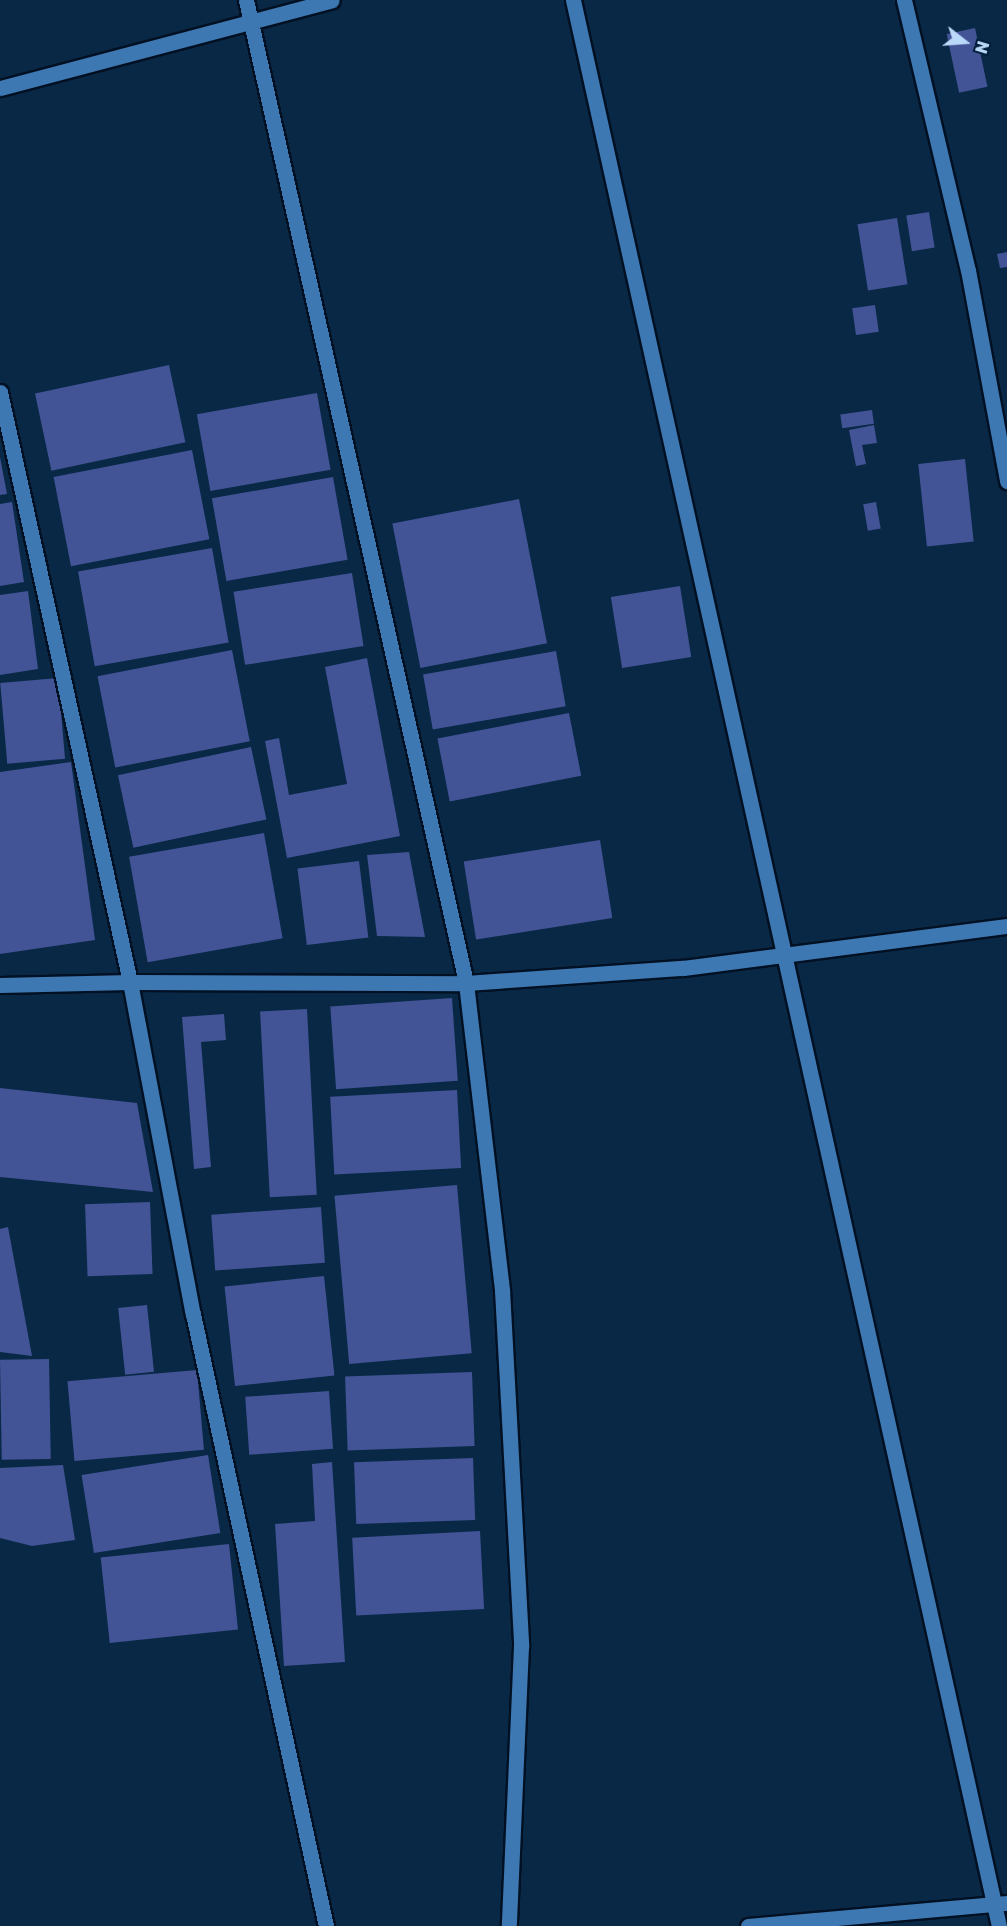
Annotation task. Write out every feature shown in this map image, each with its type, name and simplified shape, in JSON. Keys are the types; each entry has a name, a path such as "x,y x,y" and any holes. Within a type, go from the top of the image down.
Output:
{"street":[{"path":"246,0 466,983 502,1290 521,1646 509,1926"},
{"path":"0,88 332,0"},
{"path":"573,0 785,956 1001,1904 999,1926"},
{"path":"904,0 968,270 1007,481"},
{"path":"0,392 130,982 193,1314 326,1926"},
{"path":"0,985 130,982 466,983 683,968 1007,926"},
{"path":"748,1926 1001,1904"}],"building":[{"path":"975,28 987,87 959,93 947,34"},
{"path":"929,212 935,248 912,251 906,216"},
{"path":"897,218 907,284 868,290 857,224"},
{"path":"1007,252 1007,267 1000,268 997,254"},
{"path":"875,305 879,332 856,335 852,308"},
{"path":"169,365 185,442 51,471 35,393"},
{"path":"317,393 331,470 210,491 197,414"},
{"path":"872,410 874,424 842,428 840,414"},
{"path":"874,425 877,443 862,445 866,464 856,466 849,430"},
{"path":"192,450 209,539 71,566 54,477"},
{"path":"0,457 7,494 0,495"},
{"path":"965,459 974,542 927,546 918,464"},
{"path":"333,477 348,560 226,581 212,498"},
{"path":"519,499 547,643 420,668 392,524"},
{"path":"12,502 24,582 0,586 0,504"},
{"path":"876,502 881,529 868,531 863,504"},
{"path":"212,548 229,643 95,666 78,572"},
{"path":"352,573 364,646 245,665 233,592"},
{"path":"680,586 691,657 622,668 611,597"},
{"path":"28,591 38,669 0,675 0,595"},
{"path":"232,650 250,741 115,767 98,676"},
{"path":"556,651 566,706 433,730 423,674"},
{"path":"367,658 400,836 287,858 265,741 279,738 289,795 347,784 325,667"},
{"path":"58,678 65,759 7,764 0,683"},
{"path":"569,713 581,776 450,801 437,739"},
{"path":"251,747 266,819 133,848 118,775"},
{"path":"71,762 95,940 0,954 0,772"},
{"path":"264,833 283,938 148,962 129,857"},
{"path":"600,840 612,918 476,940 464,862"},
{"path":"409,852 425,937 377,936 367,855"},
{"path":"359,861 368,937 307,945 297,869"},
{"path":"452,998 458,1081 336,1089 330,1007"},
{"path":"307,1009 317,1195 270,1197 260,1011"},
{"path":"224,1014 226,1040 201,1042 211,1167 194,1169 182,1017"},
{"path":"0,1088 137,1103 153,1192 0,1177"},
{"path":"457,1090 461,1168 334,1175 330,1097"},
{"path":"457,1185 472,1353 349,1364 334,1196"},
{"path":"150,1202 153,1274 88,1276 85,1204"},
{"path":"321,1207 325,1263 215,1271 211,1215"},
{"path":"8,1227 32,1356 0,1352 0,1229"},
{"path":"324,1276 334,1375 235,1386 225,1286"},
{"path":"147,1305 154,1372 125,1375 118,1308"},
{"path":"49,1359 51,1459 2,1460 0,1360"},
{"path":"197,1370 204,1450 74,1461 67,1381"},
{"path":"472,1372 475,1446 348,1450 345,1376"},
{"path":"329,1391 333,1449 249,1455 245,1397"},
{"path":"208,1455 220,1533 94,1553 82,1475"},
{"path":"473,1458 475,1520 356,1524 354,1462"},
{"path":"332,1462 345,1662 284,1666 275,1524 315,1521 312,1464"},
{"path":"63,1465 75,1540 32,1546 0,1538 0,1468"},
{"path":"480,1531 484,1609 356,1616 352,1538"},
{"path":"229,1544 238,1630 110,1643 101,1557"}]}
